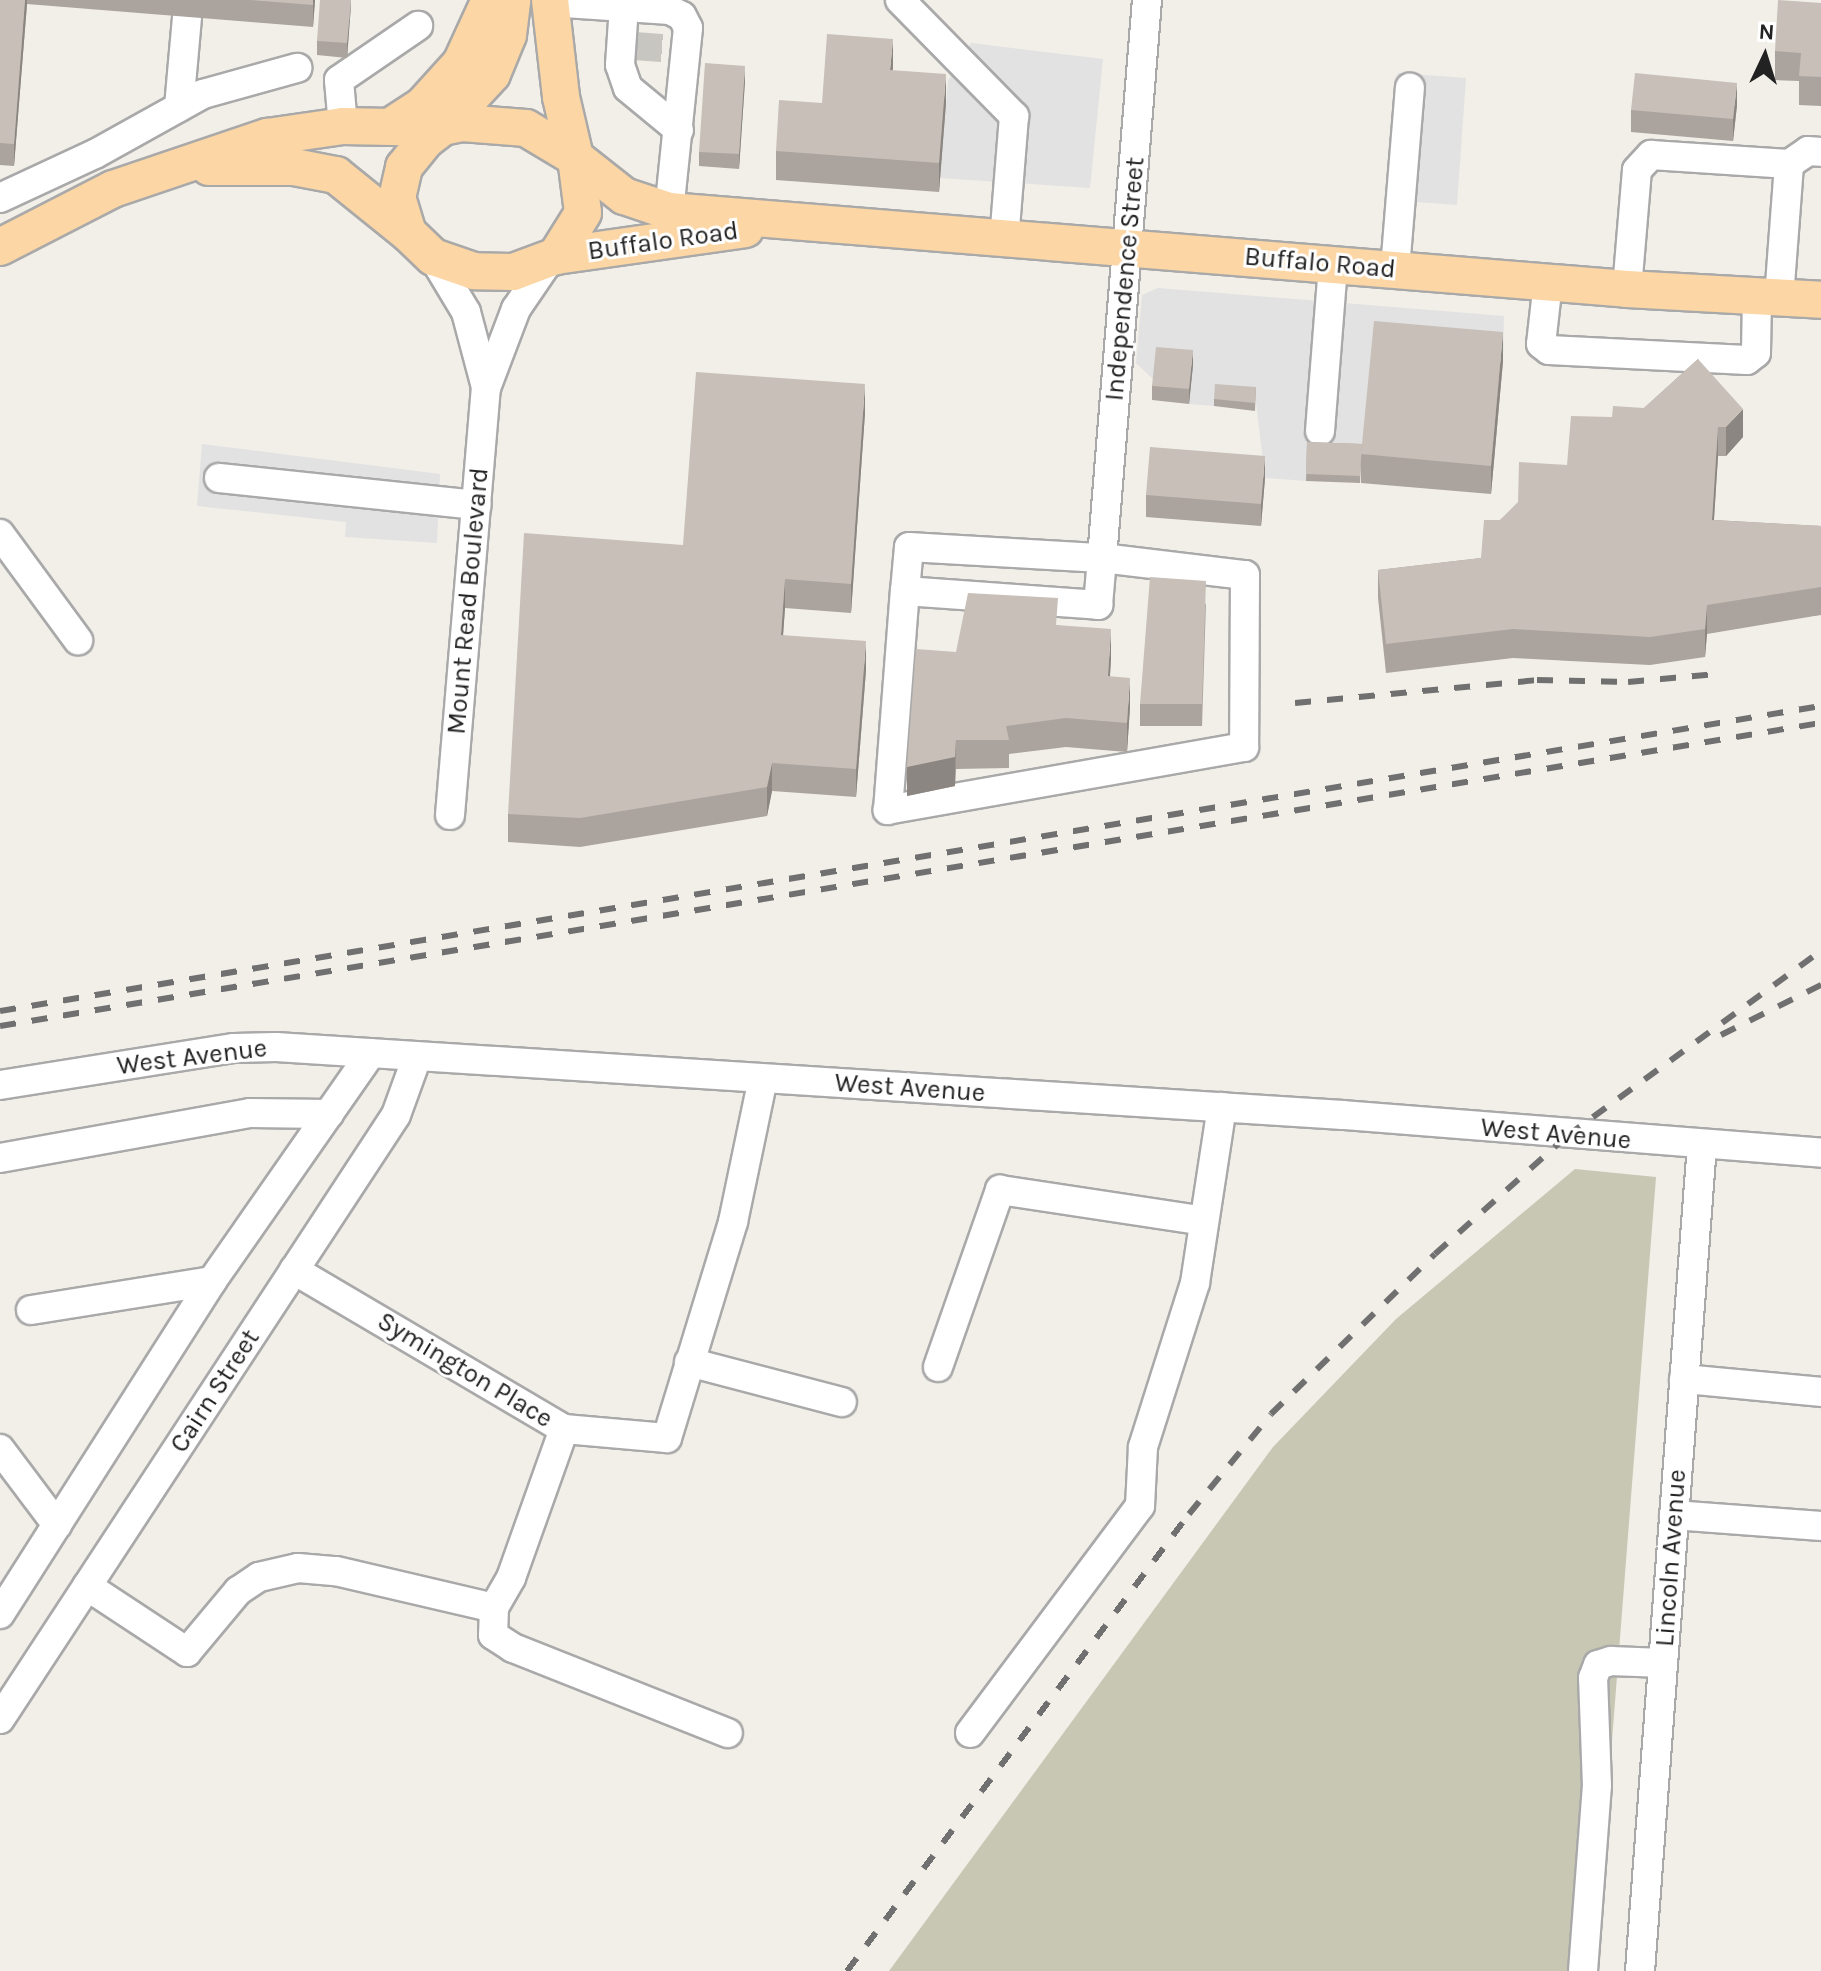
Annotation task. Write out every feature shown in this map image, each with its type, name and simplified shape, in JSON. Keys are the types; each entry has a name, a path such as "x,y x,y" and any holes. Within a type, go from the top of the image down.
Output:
{"main road":[{"path":"394,124 435,94 461,63 490,0"},
{"path":"421,245 397,198 404,167 492,74 508,35 512,0"},
{"path":"184,167 294,167 336,175 421,245 494,273 553,257 583,213 576,158 561,97 550,1"},
{"path":"0,247 89,200 267,137 343,126 394,124 442,128 506,123 544,137 576,158"},
{"name":"Buffalo Road","path":"576,158 624,196 669,211 1627,289 1821,300"},
{"name":"Buffalo Road","path":"553,257 660,239 818,225"}],"street":[{"path":"900,0 1014,116 1004,239"},
{"name":"Independence Street","path":"905,591 1098,605 1147,0"},
{"path":"550,1 670,10 682,16 688,28 675,49 679,130 669,211"},
{"path":"624,6 628,46 620,65 628,88 679,130"},
{"path":"179,107 187,17"},
{"path":"343,126 339,80 418,26"},
{"path":"0,198 203,94 297,68"},
{"path":"1395,269 1410,88"},
{"path":"1627,289 1637,170 1651,155 1789,164 1808,151 1821,152"},
{"path":"1548,282 1541,344 1549,350 1747,360 1756,353 1768,298 1789,164"},
{"path":"421,245 466,312 486,388"},
{"path":"486,388 516,309 553,257"},
{"path":"1320,431 1333,264"},
{"name":"Mount Read Boulevard","path":"450,815 486,388"},
{"path":"219,478 477,505"},
{"path":"0,534 78,640"},
{"path":"909,547 1102,558 1245,575 1244,747 888,810 909,547"},
{"name":"West Avenue","path":"0,1085 234,1048 371,1053 1222,1107 1821,1153"},
{"path":"0,1614 212,1281 371,1053"},
{"name":"Cairn Street","path":"0,1719 396,1115 417,1057"},
{"path":"564,1429 667,1438 733,1222 763,1079"},
{"path":"970,1733 1140,1506 1143,1447 1195,1283 1222,1107"},
{"path":"0,1158 250,1113 329,1114"},
{"name":"Lincoln Avenue","path":"1640,1971 1702,1145"},
{"path":"938,1367 1000,1190 1204,1221"},
{"name":"Symington Place","path":"294,1270 564,1429 511,1578 494,1608"},
{"path":"31,1310 212,1281"},
{"path":"689,1362 842,1402"},
{"path":"1684,1379 1821,1392"},
{"path":"0,1449 57,1525"},
{"path":"1674,1515 1821,1526"},
{"path":"87,1586 187,1652 238,1591 259,1577 298,1568 336,1571 494,1608 493,1635 513,1648 728,1733"},
{"path":"1583,1971 1597,1786 1593,1678 1598,1665 1611,1661 1663,1663"}],"shaded area":[{"path":"971,43 1103,59 1090,188 940,178 948,81"},
{"path":"1398,73 1466,78 1457,205 1390,200"},
{"path":"1158,288 1504,316 1503,361 1374,349 1365,452 1308,449 1306,481 1265,478 1255,395 1214,406 1189,404 1192,365 1154,380 1136,363 1142,295"},
{"path":"202,444 440,474 437,543 345,537 346,522 197,506"},
{"path":"1575,1169 1656,1177 1594,1971 889,1971 1273,1447 1396,1319"}],"building":[{"path":"0,0 25,0 14,144 0,143"},
{"path":"250,0 313,0 313,5"},
{"path":"320,0 351,0 347,43 317,41"},
{"path":"1778,0 1821,3 1821,77 1799,76 1801,53 1775,51"},
{"path":"827,34 893,39 890,70 946,74 939,163 776,151 779,100 822,103"},
{"path":"705,63 745,66 739,154 699,152"},
{"path":"1635,73 1737,83 1733,119 1631,110"},
{"path":"1374,321 1503,332 1491,466 1361,454"},
{"path":"1156,347 1193,350 1189,389 1152,386"},
{"path":"1698,359 1743,409 1726,427 1718,427 1712,520 1821,526 1821,587 1707,605 1705,629 1650,637 1513,629 1386,644 1378,570 1481,558 1484,520 1500,520 1518,502 1519,462 1567,465 1571,416 1612,417 1613,406 1644,408"},
{"path":"696,372 865,384 851,584 785,579 781,635 866,641 856,769 772,763 767,787 580,818 508,814 524,533 683,545"},
{"path":"1215,384 1256,387 1255,403 1214,399"},
{"path":"1307,442 1362,444 1360,476 1306,474"},
{"path":"1150,447 1265,456 1261,504 1146,495"},
{"path":"1150,577 1206,581 1202,704 1140,704"},
{"path":"968,593 1058,598 1056,625 1111,629 1108,676 1130,678 1127,723 1066,718 1006,726 1009,740 956,740 955,757 907,767 916,649 956,652"}],"tunnel":[{"path":"634,46 665,48"}],"railway":[{"path":"1295,703 1537,680 1628,682 1717,674"},
{"path":"0,1011 1821,706"},
{"path":"0,1026 1821,723"},
{"path":"847,1971 1189,1514 1271,1414 1435,1254 1567,1136 1821,951"},
{"path":"1721,1035 1821,985"}]}
